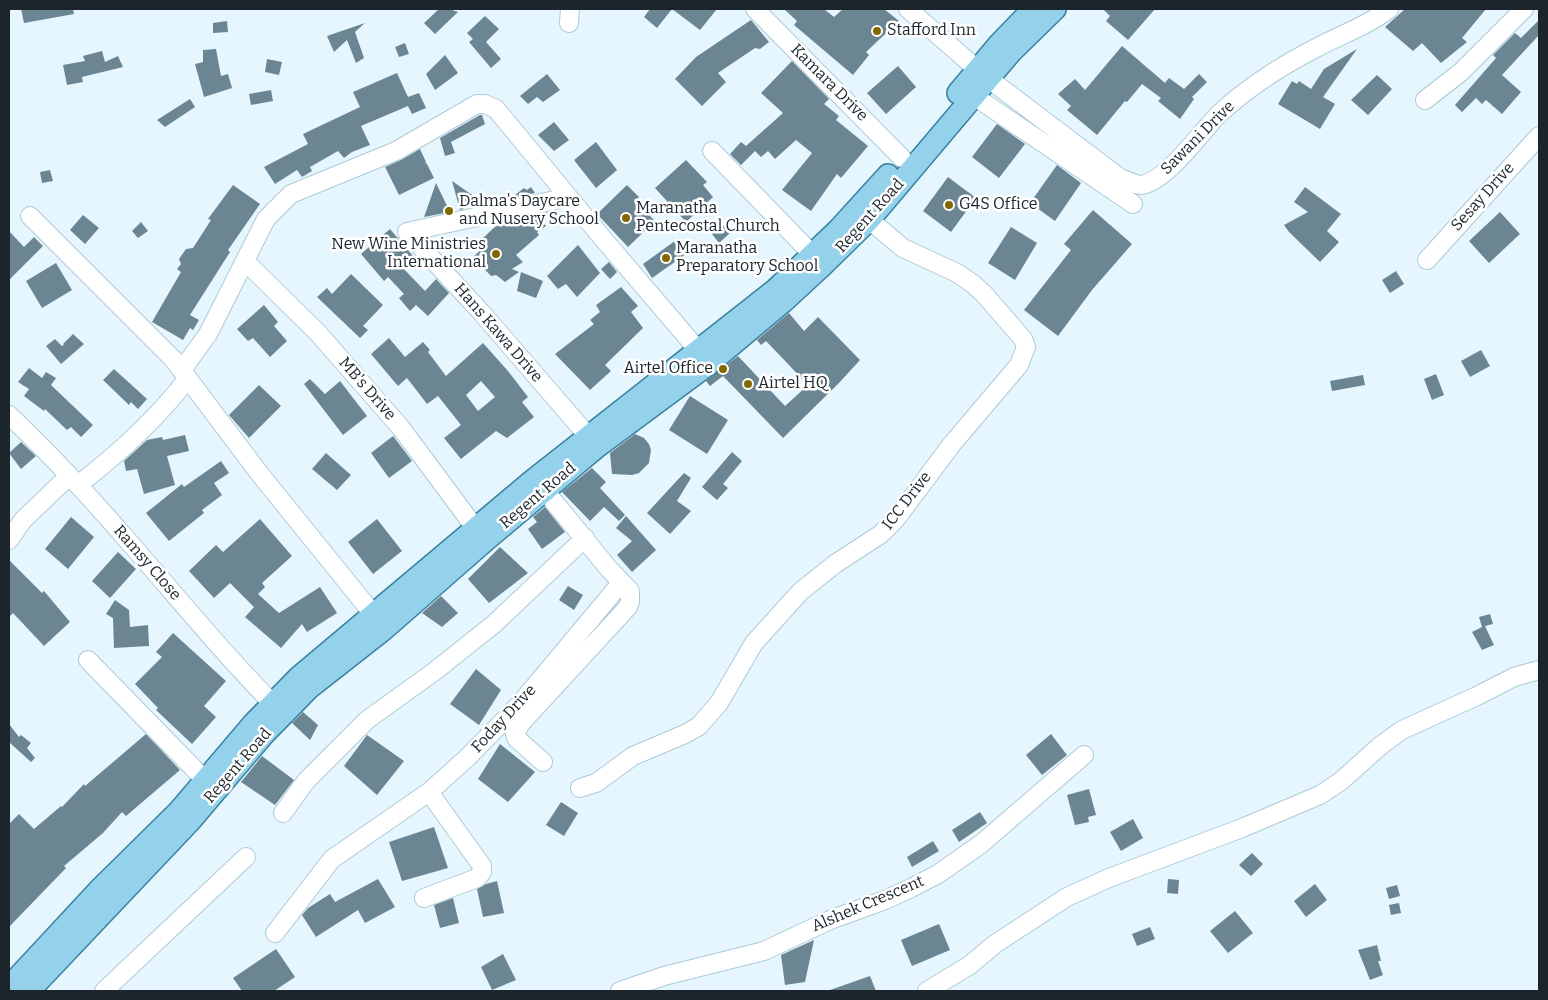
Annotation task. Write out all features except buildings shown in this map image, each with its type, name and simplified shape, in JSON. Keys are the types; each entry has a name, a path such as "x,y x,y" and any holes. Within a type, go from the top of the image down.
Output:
{"main road":[{"name":"Regent Road","path":"9,987 139,863 191,820 240,761 299,677 378,622 486,538 588,436 698,350 824,265 864,215 974,96 983,74 1000,43 1033,9"},
{"name":"Regent Road","path":"378,622 476,529 598,446 710,363 767,305 813,254 864,215 902,158 983,74 1055,9"},
{"name":"Regent Road","path":"139,863 179,811 229,752 278,709"},
{"name":"Regent Road","path":"29,991 97,905"}],"street":[{"name":"Kamara Drive","path":"755,9 902,158"},
{"name":"Sawani Drive","path":"908,9 983,74 1120,178 1140,185 1156,180 1186,151 1218,115 1269,74 1389,9"},
{"path":"1426,100 1461,72 1524,9"},
{"path":"974,96 1133,204"},
{"path":"9,540 23,520 74,481 105,464 141,431 176,394 266,218 290,194 396,151 476,104 485,104 496,109 698,350"},
{"name":"Sesay Drive","path":"1427,260 1539,136"},
{"path":"712,151 813,254"},
{"name":"Hans Kawa Drive","path":"555,200 407,232 482,312 588,436"},
{"name":"ICC Drive","path":"580,788 596,783 633,756 699,726 719,703 754,643 768,626 800,592 835,564 881,534 895,520 952,444 1019,365 1026,347 1023,340 984,294 957,273 903,248 864,215"},
{"path":"30,216 160,345 185,374 260,473 378,622"},
{"name":"MB's Drive","path":"245,261 318,334 401,428 476,529"},
{"name":"Ramsy Close","path":"9,415 74,481 228,656 278,709"},
{"path":"540,485 621,583 630,591 628,607 522,722 515,733 516,738 543,762"},
{"path":"283,813 306,781 366,720 434,671 494,624 585,538"},
{"name":"Foday Drive","path":"275,933 332,859 429,792 467,758 519,705 621,583"},
{"path":"88,660 206,781"},
{"path":"928,991 970,965 995,944 1067,898 1109,878 1242,828 1320,795 1341,781 1380,746 1402,730 1478,696 1514,677 1539,670"},
{"name":"Alshek Crescent","path":"620,991 664,976 764,951 830,920 885,900 911,888 938,874 981,844 1084,755"},
{"path":"424,898 477,878 482,872 482,866 429,792"},
{"path":"104,991 246,857"}],"place":[{"name":"Stafford Inn","path":"877,31"},
{"name":"G4S Office","path":"949,205"},
{"name":"Dalma's Daycare and Nusery School","path":"449,211"},
{"name":"Maranatha Pentecostal Church","path":"626,218"},
{"name":"New Wine Ministries International","path":"496,254"},
{"name":"Maranatha Preparatory School","path":"666,258"},
{"name":"Airtel Office","path":"723,369"},
{"name":"Airtel HQ","path":"748,384"}]}
